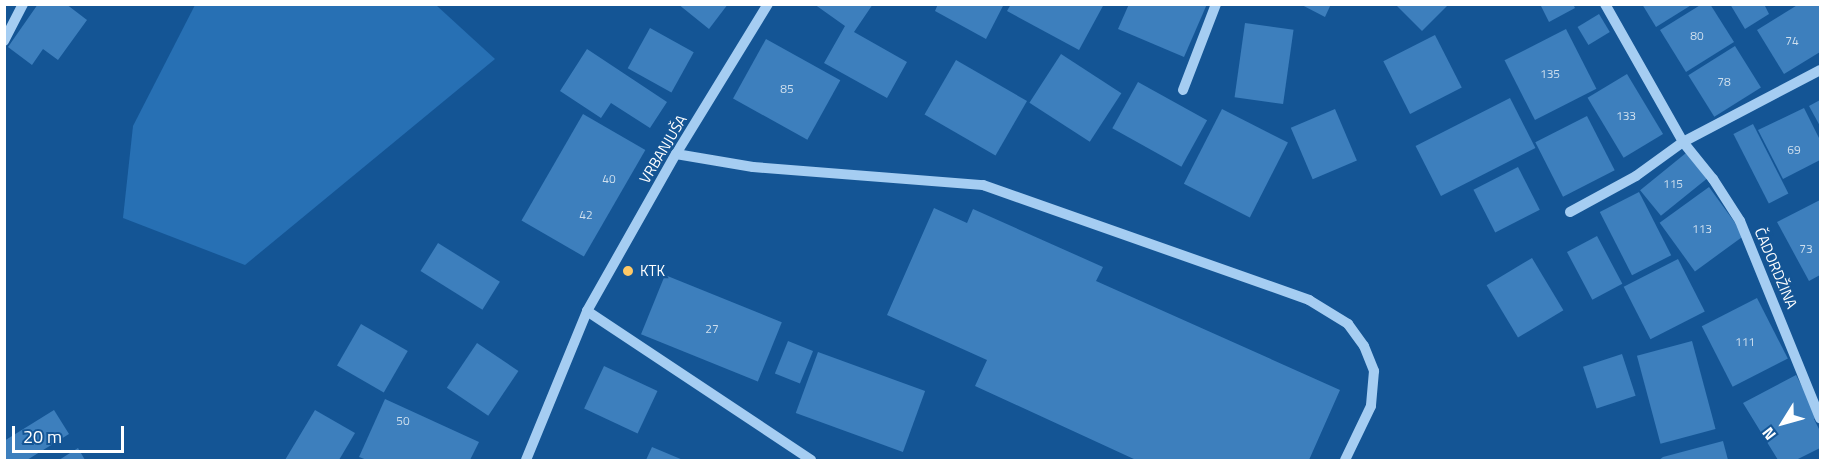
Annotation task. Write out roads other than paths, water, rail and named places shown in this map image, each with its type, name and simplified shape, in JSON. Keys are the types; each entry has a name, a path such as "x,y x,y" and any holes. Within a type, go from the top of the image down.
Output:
{"street":[{"path":"4,41 23,4"},
{"name":"VRBANJUŠA","path":"526,460 587,311 676,154 768,4"},
{"path":"1183,90 1216,4"},
{"name":"ČADORDŽINA","path":"1605,4 1683,142 1713,179 1740,221 1821,418"},
{"path":"1570,212 1636,176 1683,142 1821,70"},
{"path":"676,154 753,166 983,185 1309,300 1348,324 1364,346 1374,372 1371,406 1345,460"},
{"path":"587,311 812,460"}],"place":[{"name":"KTK","path":"628,271"}]}
